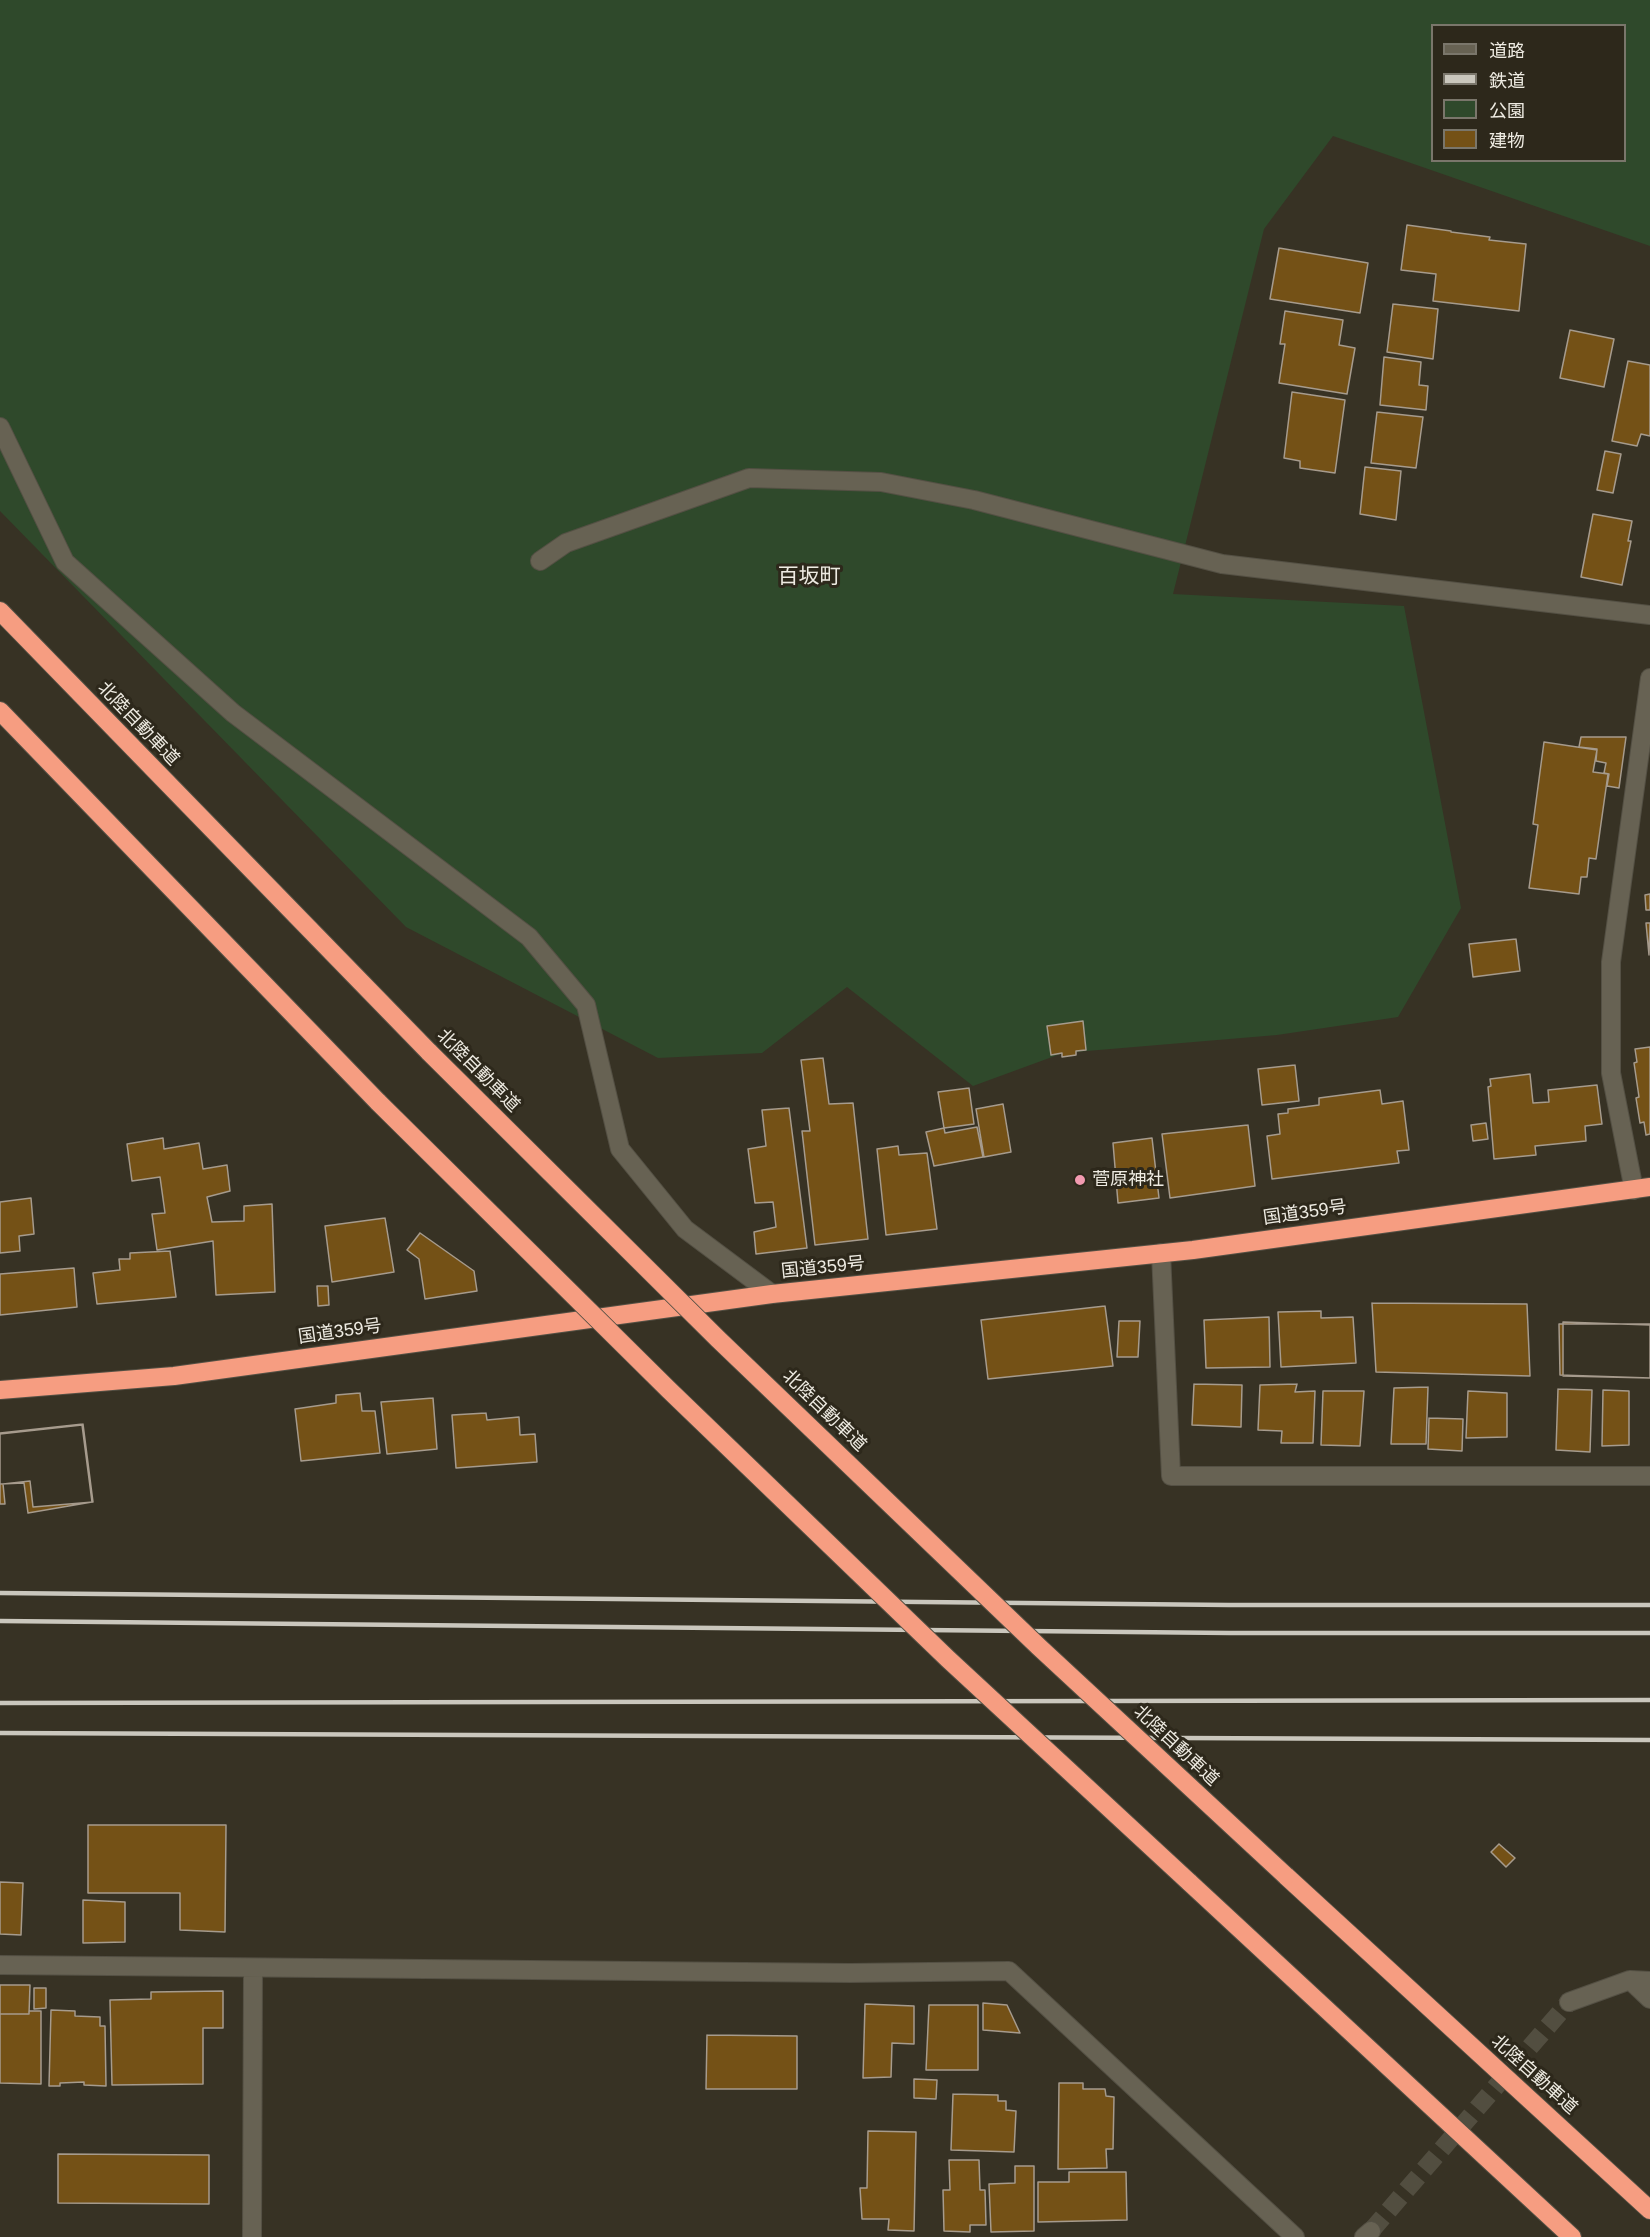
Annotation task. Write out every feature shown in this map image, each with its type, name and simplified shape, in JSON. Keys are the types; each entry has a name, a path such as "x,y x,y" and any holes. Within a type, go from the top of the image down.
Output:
{"highway":[{"name":"北陸自動車道","path":"0,611 429,1052 735,1355 1039,1647 1650,2210"},
{"path":"0,711 378,1102 669,1390 931,1643 1572,2237"},
{"name":"国道359号","path":"0,1390 174,1376 772,1294 1161,1253 1642,1189"}],"street":[{"path":"0,427 65,562 233,713 529,937 586,1005 620,1149 685,1229 772,1294"},
{"path":"540,561 566,543 749,478 881,482 974,500 1222,564 1650,615"},
{"path":"1642,1189 1611,1073 1611,962 1650,678"},
{"path":"1161,1253 1172,1476 1650,1476"},
{"path":"0,1965 838,1973 1010,1971 1295,2237"},
{"path":"252,2237 253,1968"},
{"path":"1630,1980 1650,1999"},
{"path":"1569,2002 1630,1980 1650,1981"}],"green space":[{"path":"0,0 1650,0 1650,246 1333,136 1264,229 1173,594 1404,606 1461,908 1398,1017 1277,1035 1063,1053 973,1086 847,987 762,1053 658,1058 406,927 0,511"}],"building":[{"path":"1407,225 1490,237 1489,240 1526,244 1519,311 1433,301 1436,274 1401,270"},
{"path":"1279,248 1368,263 1360,313 1270,299"},
{"path":"1393,304 1438,309 1433,359 1387,352"},
{"path":"1285,311 1343,320 1339,345 1355,348 1347,394 1279,383 1285,344 1280,344"},
{"path":"1570,330 1614,339 1604,387 1560,378"},
{"path":"1384,357 1421,362 1419,385 1428,386 1426,410 1380,405"},
{"path":"1628,361 1650,365 1650,436 1641,434 1637,446 1612,441"},
{"path":"1292,392 1345,400 1335,473 1300,468 1300,461 1284,458"},
{"path":"1377,412 1423,417 1416,468 1371,463"},
{"path":"1605,451 1621,454 1613,493 1597,490"},
{"path":"1365,467 1401,471 1396,520 1360,514"},
{"path":"1593,514 1632,521 1628,541 1631,541 1622,585 1581,577"},
{"path":"1581,737 1626,737 1619,788 1607,786 1609,774 1604,773 1606,763 1596,761 1597,749 1579,747"},
{"path":"1544,742 1597,750 1593,772 1608,774 1596,859 1589,858 1587,877 1581,877 1579,894 1529,888 1538,825 1533,824"},
{"path":"1650,894 1650,910 1646,910 1645,895"},
{"path":"1646,923 1650,923 1649,955"},
{"path":"1516,939 1520,971 1473,977 1469,944"},
{"path":"1083,1021 1086,1050 1076,1051 1076,1055 1062,1057 1062,1053 1051,1055 1047,1026"},
{"path":"1650,1047 1650,1134 1646,1135 1644,1122 1640,1123 1634,1063 1637,1062 1635,1049"},
{"path":"823,1058 829,1104 853,1103 868,1239 815,1245 802,1131 810,1131 801,1060"},
{"path":"1295,1065 1299,1101 1262,1105 1258,1069"},
{"path":"1530,1074 1533,1103 1549,1102 1548,1090 1597,1085 1602,1124 1585,1126 1586,1141 1535,1146 1536,1155 1494,1159 1488,1087 1491,1086 1490,1079"},
{"path":"969,1088 974,1124 944,1128 938,1092"},
{"path":"1380,1090 1382,1104 1403,1101 1409,1150 1397,1151 1399,1163 1272,1179 1267,1136 1280,1134 1278,1114 1288,1113 1288,1109 1319,1105 1319,1098"},
{"path":"1003,1104 1011,1152 984,1157 976,1109"},
{"path":"789,1108 807,1248 756,1254 754,1232 776,1227 773,1202 755,1203 748,1149 766,1146 762,1110"},
{"path":"1486,1123 1488,1139 1473,1141 1471,1125"},
{"path":"1248,1125 1255,1186 1170,1198 1162,1134"},
{"path":"977,1127 983,1157 934,1166 926,1132 944,1128 945,1133"},
{"path":"163,1138 164,1149 199,1143 203,1169 227,1165 230,1191 207,1197 212,1222 244,1221 244,1206 272,1204 275,1292 216,1295 213,1241 157,1250 152,1214 165,1213 160,1177 132,1181 127,1144"},
{"path":"1152,1138 1159,1198 1118,1203 1113,1143"},
{"path":"898,1146 899,1155 927,1153 937,1229 886,1235 877,1149"},
{"path":"31,1198 34,1234 19,1236 20,1251 0,1253 0,1202"},
{"path":"385,1218 394,1272 332,1282 325,1226"},
{"path":"420,1233 474,1271 477,1291 425,1299 419,1259 407,1250"},
{"path":"170,1251 176,1297 97,1304 93,1273 120,1270 119,1259 130,1259 130,1253"},
{"path":"74,1268 77,1307 0,1315 0,1274"},
{"path":"317,1286 328,1286 329,1305 318,1306"},
{"path":"1372,1303 1527,1304 1530,1376 1376,1372"},
{"path":"1105,1306 1113,1366 988,1379 981,1320"},
{"path":"1321,1311 1321,1318 1353,1317 1356,1363 1281,1367 1278,1312"},
{"path":"1269,1317 1270,1367 1206,1368 1204,1320"},
{"path":"1119,1321 1140,1321 1138,1357 1117,1357"},
{"path":"1563,1322 1650,1325 1650,1378 1563,1376"},
{"path":"1559,1324 1650,1324 1650,1378 1560,1375"},
{"path":"1194,1384 1242,1385 1241,1427 1192,1425"},
{"path":"1297,1384 1295,1392 1315,1391 1313,1443 1281,1443 1282,1431 1258,1430 1260,1385"},
{"path":"1428,1387 1426,1444 1391,1444 1394,1388"},
{"path":"1558,1389 1592,1390 1590,1452 1556,1450"},
{"path":"1603,1390 1629,1391 1629,1445 1602,1446"},
{"path":"1323,1391 1364,1391 1360,1446 1321,1445"},
{"path":"1468,1391 1507,1393 1507,1437 1466,1438"},
{"path":"360,1393 362,1411 375,1411 380,1453 301,1461 295,1409 336,1403 336,1395"},
{"path":"433,1398 437,1449 387,1454 381,1402"},
{"path":"486,1413 487,1420 519,1417 520,1435 535,1434 537,1462 456,1468 452,1415"},
{"path":"1429,1418 1463,1419 1462,1451 1428,1449"},
{"path":"83,1424 93,1502 33,1507 30,1481 3,1484 5,1504 0,1504 0,1433"},
{"path":"82,1425 92,1502 28,1513 24,1483 0,1484 0,1434"},
{"path":"88,1825 226,1825 225,1932 180,1930 180,1893 88,1893"},
{"path":"1499,1844 1515,1858 1506,1867 1491,1852"},
{"path":"0,1882 23,1883 21,1935 0,1934"},
{"path":"83,1900 125,1902 125,1942 83,1943"},
{"path":"0,1985 30,1985 29,2014 0,2014"},
{"path":"34,1988 46,1988 46,2008 34,2009"},
{"path":"223,1991 223,2028 203,2028 203,2084 112,2085 110,2000 151,1999 151,1992"},
{"path":"983,2003 1007,2005 1020,2033 983,2030"},
{"path":"865,2004 914,2006 914,2044 892,2043 891,2077 863,2078"},
{"path":"929,2005 978,2005 978,2070 926,2070"},
{"path":"51,2010 75,2011 75,2016 100,2017 100,2026 105,2026 106,2086 84,2085 84,2082 49,2086"},
{"path":"29,2011 41,2011 41,2084 0,2083 0,2014 29,2014"},
{"path":"707,2035 797,2036 797,2089 706,2089"},
{"path":"914,2079 937,2080 936,2099 914,2098"},
{"path":"1059,2083 1083,2083 1083,2089 1105,2089 1106,2096 1114,2097 1113,2149 1106,2149 1107,2168 1058,2169"},
{"path":"953,2094 998,2095 998,2101 1006,2101 1006,2110 1016,2111 1014,2152 951,2150"},
{"path":"868,2131 916,2132 914,2231 888,2230 889,2219 862,2219 860,2188 867,2188"},
{"path":"58,2154 209,2155 209,2204 58,2203"},
{"path":"949,2160 979,2160 980,2190 985,2190 986,2225 970,2225 970,2232 944,2231 943,2190 950,2190"},
{"path":"1015,2166 1034,2166 1034,2231 991,2232 989,2184 1015,2183"},
{"path":"1069,2172 1126,2172 1127,2220 1038,2222 1038,2182 1069,2182"}],"tunnel":[{"path":"1371,2231 1569,2002"}],"railway":[{"path":"0,1593 1229,1605 1650,1605"},
{"path":"0,1621 1230,1633 1650,1633"},
{"path":"0,1703 1650,1700"},
{"path":"0,1733 1650,1740"}],"place":[{"name":"菅原神社","path":"1080,1180"}],"district":[{"name":"百坂町","path":"809,577"}]}
